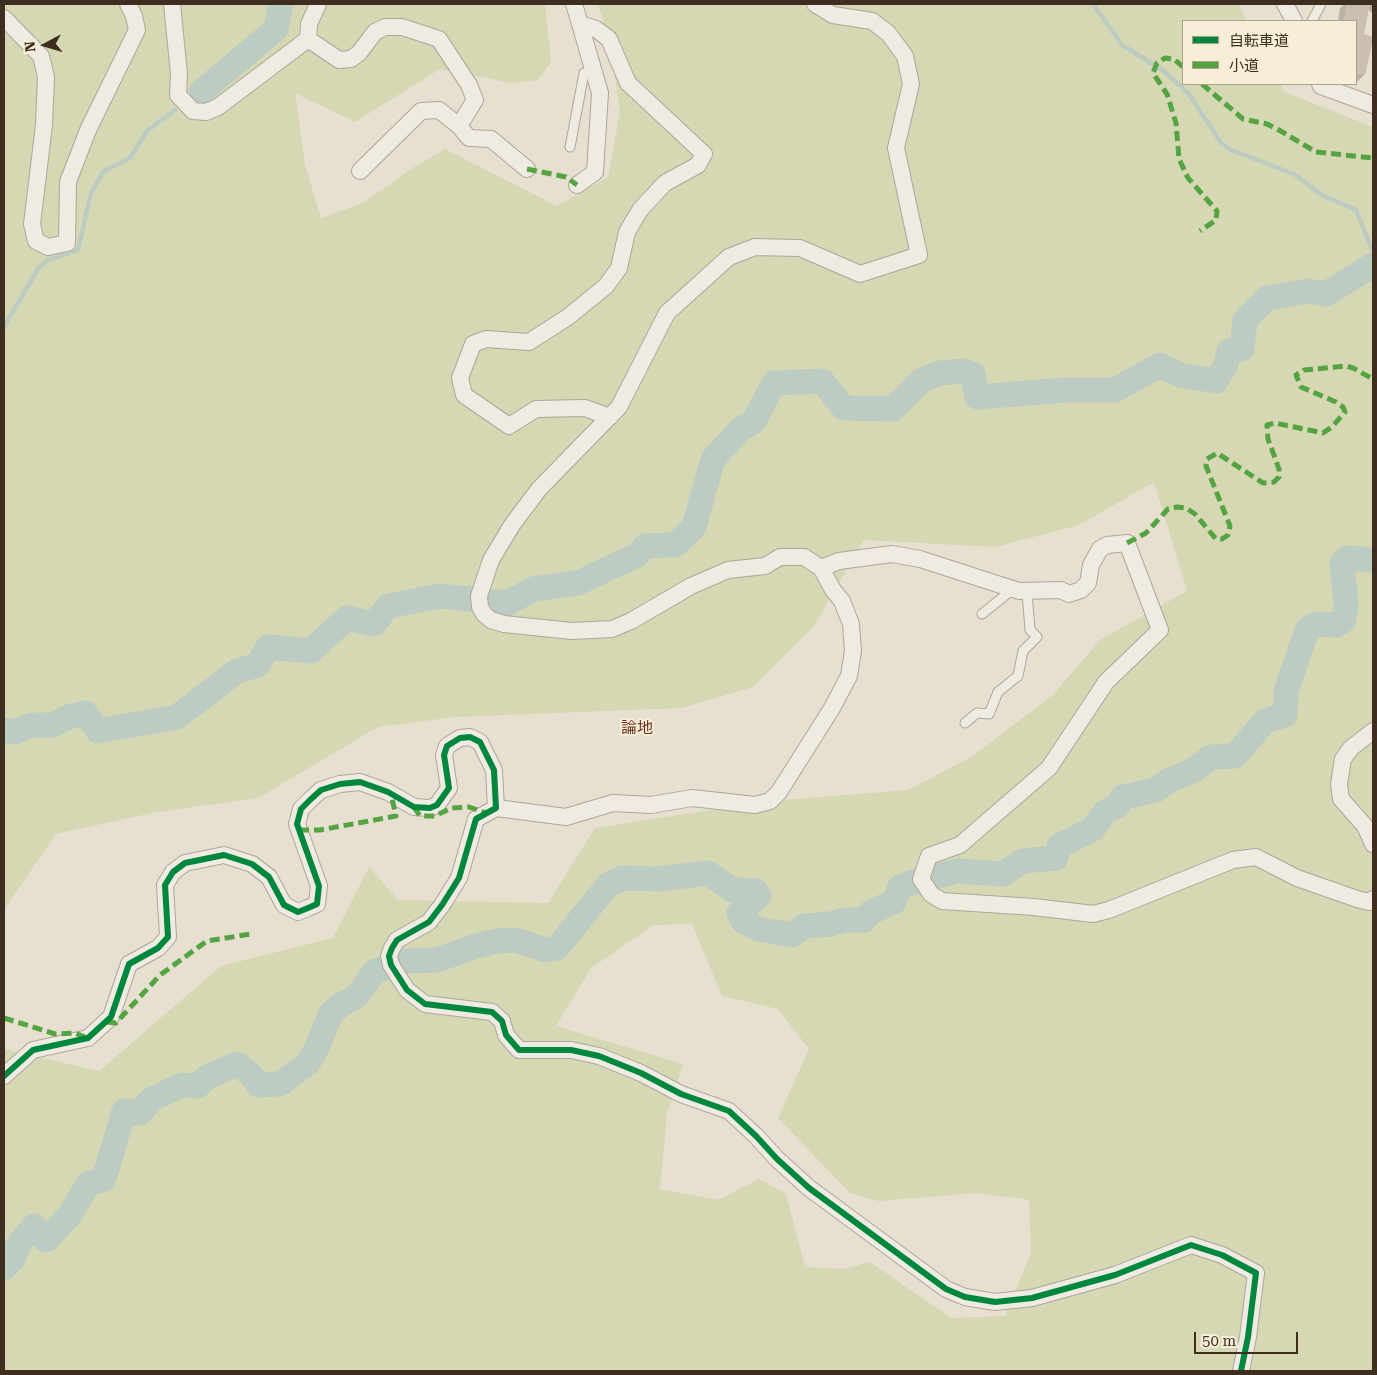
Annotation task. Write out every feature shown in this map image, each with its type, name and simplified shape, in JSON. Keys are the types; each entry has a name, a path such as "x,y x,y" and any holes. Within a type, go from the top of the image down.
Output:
{"street":[{"path":"4,18 41,56 46,77 44,125 32,224 36,241 48,247 67,243 68,182 88,130 137,30 134,16 128,4"},
{"path":"172,4 179,74 178,95 193,111 206,112 218,107 308,39 309,24 318,4"},
{"path":"574,4 600,93 595,172 577,185"},
{"path":"815,4 833,15 872,21 888,33 905,56 911,84 896,148 918,255 860,274 800,248 755,247 729,257 667,314 619,407 539,489 497,548 479,596 480,607 491,620 517,627 563,630 612,629 631,621 691,586 728,570 765,566 780,557 804,557 821,568 832,590 842,601 851,624 853,652 849,676 832,708 784,783 770,801 755,805 692,798 651,804 613,803 566,817 496,808 476,819 460,878 429,922 397,940 389,956 391,965 406,990 425,1004 492,1012 502,1021 506,1036 519,1050 571,1050 599,1056 642,1073 681,1094 729,1111 756,1136 776,1160 809,1188 946,1289 965,1297 995,1302 1032,1298 1115,1275 1191,1245 1222,1255 1256,1273 1248,1336 1241,1371"},
{"path":"1285,4 1293,20"},
{"path":"580,24 596,29 609,39 628,83 704,154 698,165 665,183 640,210 628,232 620,268 606,286 568,317 529,342 486,339 473,344 460,378 464,395 509,426 536,409 585,408 610,417"},
{"path":"308,39 339,60 351,59 359,53 375,32 385,27 402,27 440,38 469,85 475,100 459,126"},
{"path":"1320,85 1373,105"},
{"path":"360,171 421,111 439,110 459,126 469,138 492,139 527,169"},
{"path":"821,568 839,561 892,554 907,556 1020,591 1061,590 1069,594 1081,590 1088,583 1091,565 1100,549 1107,545 1127,543 1160,630 1106,682 1049,768 960,845 929,856 921,879 931,894 942,901 1034,907 1093,914 1109,910 1233,860 1256,856 1297,878 1357,900 1369,902 1373,899"},
{"path":"1373,731 1351,748 1343,759 1339,784 1341,799 1365,826 1373,844"},
{"path":"4,1076 32,1050 88,1038 111,1017 129,964 158,948 168,937 165,885 173,872 184,863 224,855 252,864 269,877 284,905 298,912 317,904 319,886 297,824 301,809 320,790 340,784 360,782 388,792 414,807 430,808 437,805 449,788 444,755 447,746 460,738 470,737 480,742 486,751 494,770 496,808"}],"lane":[{"path":"1313,20 1322,4"},
{"path":"570,147 584,73 593,70"},
{"path":"965,723 977,713 989,714 998,692 1018,676 1024,651 1037,637 1030,630 1026,606 1020,591 982,614"}],"green space":[{"path":"4,4 545,4 551,62 538,80 511,83 440,69 355,122 295,93 305,165 321,218 363,203 411,169 445,149 557,206 608,177 620,112 609,39 598,4 1238,4 1246,20 1182,20 1182,85 1281,85 1285,92 1373,127 1373,1371 4,1371 4,1049 99,1071 221,966 333,938 369,867 398,900 548,903 595,828 770,801 908,790 973,756 1054,694 1100,640 1187,591 1154,482 1079,525 995,547 864,540 814,626 753,687 682,708 455,717 378,727 258,798 152,813 56,834 4,910","holes":["692,924 722,996 778,1009 809,1049 778,1118 850,1193 878,1201 977,1193 1029,1200 1031,1253 1005,1316 951,1318 870,1262 843,1269 805,1267 786,1194 759,1179 718,1200 660,1189 667,1114 683,1064 556,1026 591,968 654,925"]}],"building":[{"path":"1347,4 1370,4 1364,34 1373,37 1373,40 1365,75 1357,73 1357,20 1344,20"}],"waterway":[{"path":"201,92 276,29 281,4"},
{"path":"1093,4 1122,45 1164,71 1188,93 1222,144 1231,150 1294,174 1322,195 1356,210 1373,252"},
{"path":"196,96 201,92"},
{"path":"4,327 39,267 48,260 78,250 91,193 104,171 130,158 147,131 175,110"},
{"path":"4,730 15,732 33,725 53,725 68,717 85,713 98,731 177,717 237,671 258,665 268,647 311,651 347,618 374,624 388,606 440,596 508,603 533,589 578,583 637,555 645,546 675,545 694,527 713,459 741,429 754,421 774,383 822,381 844,408 893,409 922,380 940,373 963,371 973,374 977,397 1066,390 1115,390 1160,365 1180,375 1216,381 1226,364 1229,351 1242,349 1245,320 1267,298 1308,291 1326,294 1373,265"},
{"path":"4,1268 13,1259 18,1245 34,1226 46,1240 69,1216 88,1184 104,1179 124,1111 140,1113 152,1099 182,1085 198,1086 207,1077 237,1064 250,1074 259,1085 280,1084 307,1064 315,1052 331,1013 342,1004 357,996 375,971 406,961 437,960 476,946 497,941 516,940 545,950 557,948 608,885 622,878 659,879 708,873 733,890 756,891 759,896 739,913 743,921 758,929 792,935 805,926 831,924 843,920 864,920 871,912 894,902 900,887 913,882 958,871 1003,874 1023,861 1056,858 1059,846 1093,829 1105,812 1117,806 1123,797 1156,790 1168,781 1194,770 1211,757 1235,756 1265,721 1285,715 1286,691 1307,630 1317,624 1337,625 1344,620 1346,603 1342,564 1346,558 1373,560"}],"marked path":[{"path":"1182,66 1174,59 1165,58 1157,63 1153,73 1167,94 1176,123 1179,159 1188,178 1217,211 1216,220 1200,231"},
{"path":"1203,85 1243,119 1267,124 1316,152 1373,158"},
{"path":"527,169 566,177 577,185"},
{"path":"1127,543 1146,533 1168,509 1177,507 1186,508 1195,514 1216,539 1222,539 1228,535 1230,526 1206,466 1207,459 1217,453 1263,483 1274,482 1279,477 1279,469 1268,439 1267,425 1275,423 1323,433 1332,427 1345,412 1343,407 1336,402 1301,387 1296,375 1304,370 1346,366 1373,379"},
{"path":"299,830 320,830 396,816 391,794"},
{"path":"414,807 420,816 435,816 451,808 469,807 486,813"},
{"path":"107,1022 116,1023 160,975 207,941 251,934"},
{"path":"4,1018 55,1034 75,1033 85,1037"}],"cycle path":[{"path":"4,1076 33,1050 88,1038 111,1017 129,964 158,948 168,937 165,885 173,872 185,863 224,855 252,864 269,877 284,905 298,912 308,908 317,904 319,886 297,824 301,809 321,790 340,784 360,782 388,792 414,807 430,808 437,805 449,788 444,755 447,746 460,738 470,737 480,742 494,770 496,808 476,819 459,878 442,905 429,922 397,940 392,948 389,956 391,965 407,990 425,1004 492,1012 502,1021 506,1035 519,1050 571,1050 599,1056 641,1073 681,1094 729,1111 809,1188 946,1289 965,1297 995,1302 1032,1298 1115,1275 1191,1245 1222,1255 1256,1273 1248,1337 1241,1371"}],"district":[{"name":"論地","path":"637,728"}]}
